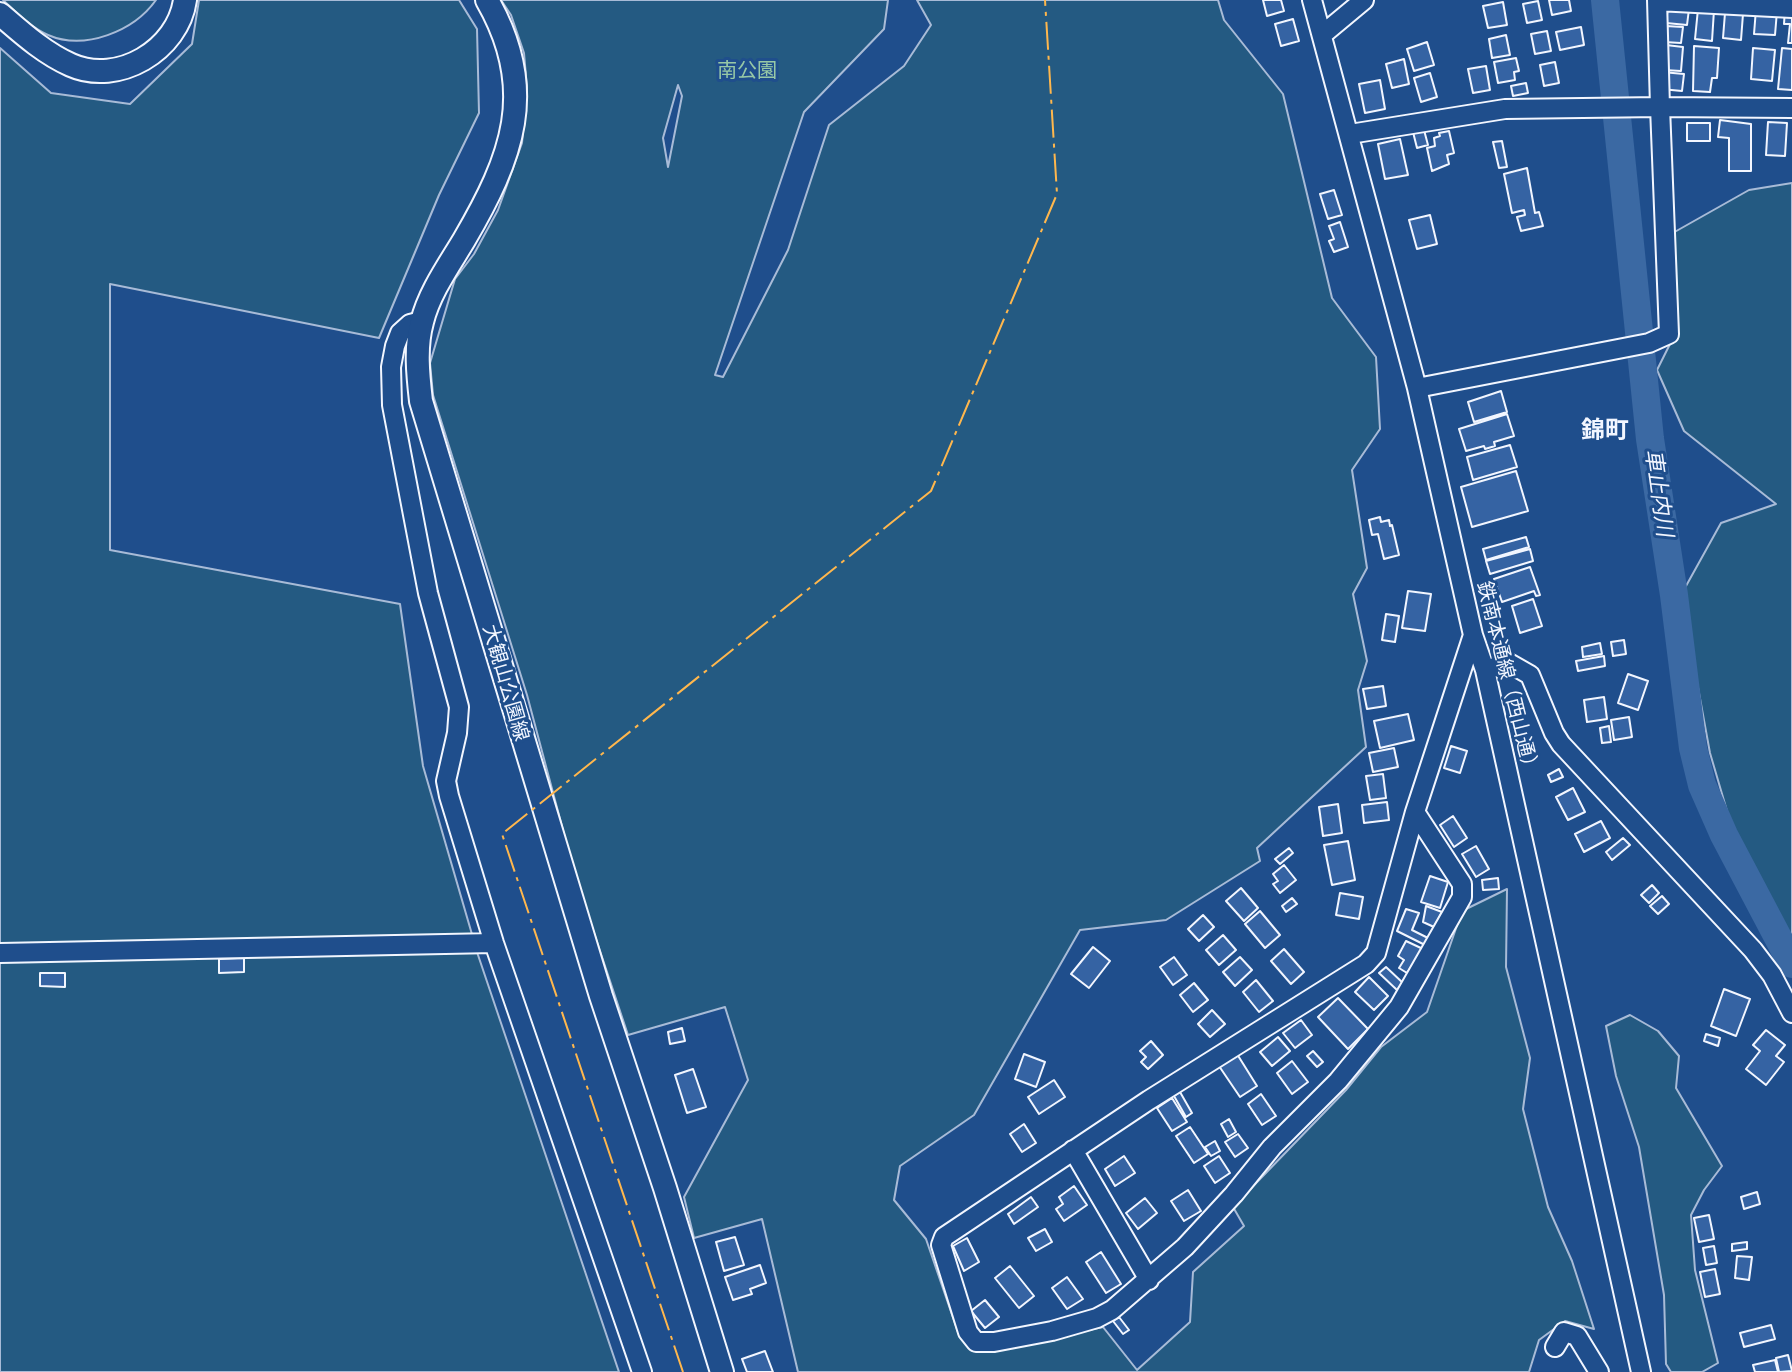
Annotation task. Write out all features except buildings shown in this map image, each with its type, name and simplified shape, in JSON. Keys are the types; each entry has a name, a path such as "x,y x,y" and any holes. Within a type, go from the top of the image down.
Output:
{"main road":[{"path":"0,14 49,53 75,67 110,70 139,62 154,53 172,36 184,10 185,0"},
{"name":"大観山公園線","path":"487,0 509,51 515,85 512,136 500,174 445,272 422,321 418,359 421,401 538,793 722,1372"}],"street":[{"name":"鉄南本通線（西山通）","path":"1312,0 1417,388 1473,635 1485,670 1641,1372"},
{"path":"1322,35 1364,0"},
{"path":"1417,388 1640,344 1669,334 1657,0 1792,8"},
{"path":"1350,134 1505,109 1792,108"},
{"path":"422,321 410,324 400,333 395,346 391,367 392,405 428,593 459,707 447,789 494,943 642,1372"},
{"path":"1415,812 1462,884 1462,897 1399,1007 1338,1081 1272,1147 1185,1247 1149,1280 1097,1318 994,1342 976,1342 968,1332 941,1245 944,1237 1073,1150 1366,964 1376,953 1415,812 1473,635"},
{"path":"1485,670 1509,663 1530,675 1561,744 1753,950 1772,975 1792,1013"},
{"path":"0,953 494,943"},
{"path":"1073,1150 1149,1280"},
{"path":"1555,1347 1564,1332 1577,1336 1599,1372"}],"green space":[{"path":"3,0 156,0 147,11 122,29 77,41 41,32"},
{"path":"199,0 459,0 477,29 479,113 439,195 379,338 110,284 110,550 400,604 423,766 478,955 619,1372 0,1372 0,48 51,93 130,104 192,44"},
{"name":"南公園","path":"501,0 888,0 884,29 804,112 715,375 723,377 788,250 829,125 904,66 931,25 917,0 1218,0 1224,20 1283,94 1332,298 1376,357 1380,429 1352,470 1367,568 1353,594 1367,661 1358,690 1366,747 1257,848 1260,861 1166,920 1080,930 974,1115 900,1166 894,1200 926,1239 959,1335 968,1347 993,1350 1103,1327 1137,1370 1190,1322 1193,1272 1244,1226 1233,1207 1346,1090 1381,1047 1427,1012 1462,911 1507,889 1506,967 1530,1058 1523,1109 1548,1207 1572,1261 1594,1329 1565,1321 1539,1340 1529,1372 798,1372 762,1219 694,1238 684,1197 748,1080 725,1007 628,1035 576,879 527,695 433,395 430,363 455,279 474,254 498,210 522,143 527,88 524,53 511,15","holes":["678,85 682,96 668,167 663,138"]},
{"path":"1792,183 1792,943 1732,828 1710,753 1681,595 1721,523 1776,504 1684,431 1657,370 1676,332 1671,234 1749,190"},
{"path":"1630,1015 1658,1031 1679,1056 1676,1088 1722,1166 1691,1215 1695,1270 1718,1363 1702,1372 1671,1372 1666,1364 1664,1295 1639,1147 1616,1076 1606,1026"}],"waterway":[{"name":"車止内川","path":"1605,0 1650,439 1693,748 1702,785 1724,835 1792,964"}],"power":[{"path":"683,1372 502,834 931,491 1057,194 1045,0"}],"district":[{"name":"錦町","path":"1605,431"}]}
